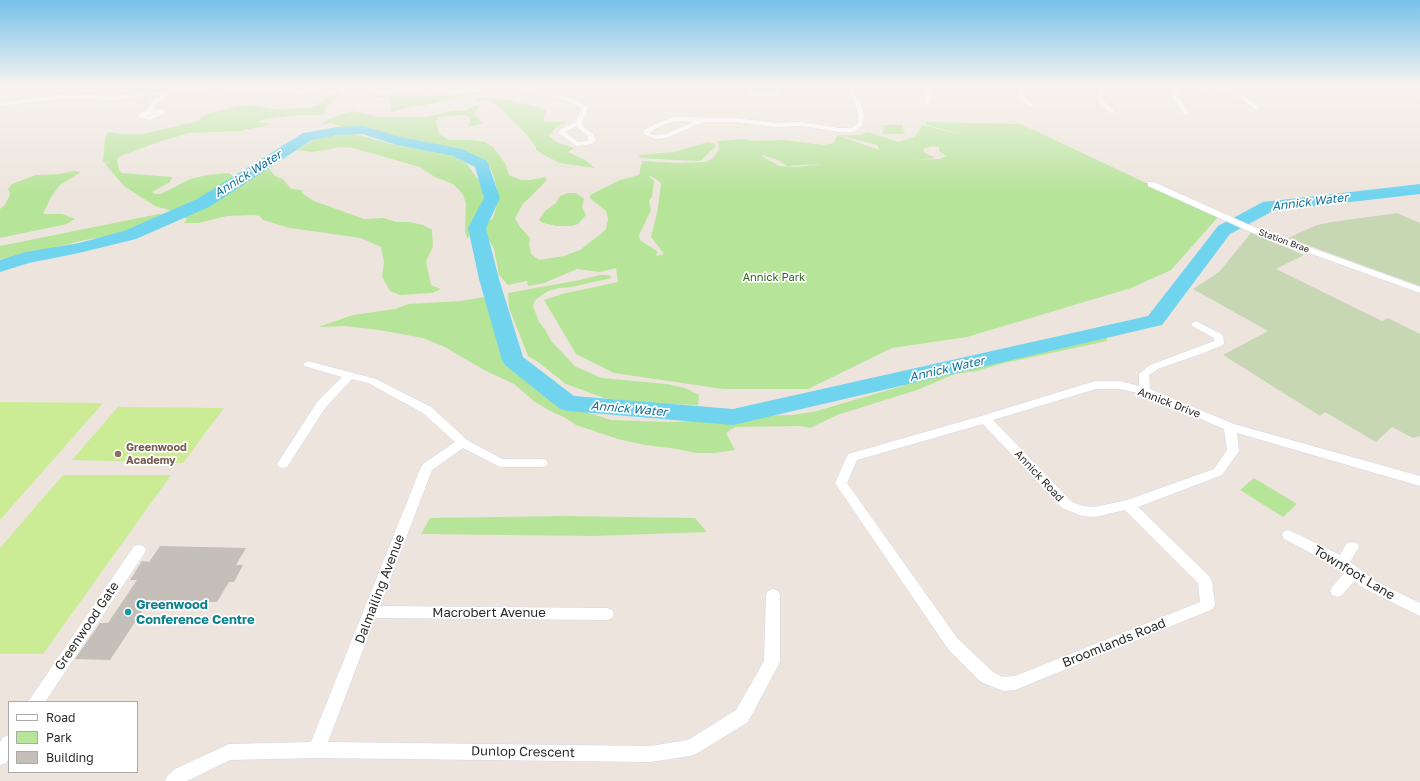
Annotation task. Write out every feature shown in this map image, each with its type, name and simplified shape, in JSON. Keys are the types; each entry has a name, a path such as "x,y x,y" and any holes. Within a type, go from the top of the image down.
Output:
{"street":[{"path":"669,120 646,131 646,134 655,137 666,136 702,120"},
{"path":"720,120 776,125 802,124 839,130 852,130 856,129 861,123 861,120"},
{"name":"Station Brae","path":"1151,184 1251,229 1420,290"},
{"path":"1145,391 1144,374 1154,367 1219,343 1219,337 1196,324"},
{"path":"308,364 372,381 427,410 463,443 500,463 542,464"},
{"path":"283,464 321,406 350,375"},
{"name":"Annick Drive","path":"841,483 852,457 1096,385 1120,385 1145,391 1230,427 1420,481"},
{"name":"Annick Road","path":"985,419 1067,505 1082,511 1095,512 1128,505"},
{"path":"1128,505 1218,472 1233,451 1230,427"},
{"name":"Dalmailing Avenue","path":"316,750 427,467 463,443"},
{"name":"Broomlands Road","path":"841,483 953,644 987,677 1003,684 1015,683 1208,605 1205,581 1128,505"},
{"name":"Townfoot Lane","path":"1289,535 1348,568 1370,585 1420,610"},
{"path":"1337,591 1348,568 1352,547"},
{"name":"Greenwood Gate","path":"37,701 139,550"},
{"name":"Dunlop Crescent","path":"174,781 180,774 229,752 316,750 650,754 690,748 742,716 772,662 773,596"},
{"name":"Macrobert Avenue","path":"371,612 607,614"},
{"path":"0,757 8,745"}],"green space":[{"path":"261,120 257,122 273,124 240,131 189,133 158,142 118,157 117,161 119,170 122,173 172,177 170,182 152,192 155,194 161,194 190,179 207,175 229,173 234,177 213,193 172,211 155,206 124,186 105,164 111,162 105,163 103,161 105,138 108,132 143,134 199,121"},
{"name":"Annick Park","path":"327,120 436,120 439,134 449,140 471,140 485,142 493,147 505,163 509,175 521,180 531,180 545,177 547,180 523,204 515,218 520,227 530,238 529,244 531,254 539,260 564,256 580,250 603,232 606,229 608,219 606,211 590,198 590,195 620,180 639,175 642,161 677,163 706,162 713,158 719,149 718,141 744,139 751,141 784,140 824,145 834,143 837,135 879,150 877,145 838,135 860,135 867,132 899,142 916,136 922,125 967,136 927,125 926,122 1021,124 1218,217 1171,270 1131,288 967,337 892,348 808,389 723,389 614,373 576,354 544,300 562,294 618,282 616,268 600,272 577,269 544,283 528,286 527,281 508,285 499,275 494,249 483,229 485,225 493,218 499,198 493,174 489,166 477,157 433,144 410,140 364,128 342,127 332,123 321,124","holes":["932,146 939,147 939,151 946,156 940,159 914,160 935,158 924,152 923,149","762,155 778,160 787,166 821,164 797,167 780,166","649,176 661,183 658,208 651,237 664,254 655,256 658,252 640,240 639,235 651,210 649,201 652,197 654,181"]},
{"name":"Annick Park","path":"470,120 480,120 482,123 481,124 468,127"},
{"path":"512,120 567,122 556,127 549,136 558,143 574,148 568,152 585,160 595,168 560,163 536,150 536,147"},
{"path":"884,125 902,125 905,134 882,134"},
{"path":"355,134 391,144 456,157 467,164 477,178 484,182 483,195 485,199 479,219 471,229 468,239 465,233 466,203 462,193 453,184 435,177 420,167 353,148 339,147 311,152 297,150 318,137"},
{"path":"708,142 715,144 716,147 702,160 697,161 640,158 639,155 674,152"},
{"path":"267,166 275,176 283,179 291,189 301,190 303,194 314,201 364,219 384,218 396,222 409,222 423,225 432,230 433,247 426,261 431,285 441,289 432,293 400,295 390,291 382,277 384,262 381,247 361,238 290,228 263,220 260,216 253,215 227,216 199,223 184,223 187,219 185,216 200,209 238,186"},
{"path":"74,171 81,172 60,185 51,197 43,214 62,214 75,219 67,224 0,238 0,209 5,205 9,197 10,193 8,189 12,184 36,175 60,174"},
{"path":"568,193 576,193 584,199 582,207 586,215 578,224 572,226 556,226 543,223 539,220 545,211 556,203 560,196"},
{"path":"1397,213 1420,223 1420,286 1288,238 1317,225"},
{"path":"159,214 163,215 124,233 80,241 15,258 0,259 0,246"},
{"path":"1251,233 1304,255 1276,269 1382,321 1388,318 1420,334 1420,436 1413,438 1392,427 1376,442 1325,412 1320,416 1223,355 1268,331 1193,289 1219,272"},
{"path":"600,275 609,275 612,278 548,291 535,300 533,306 539,322 551,341 576,367 602,378 667,384 685,388 699,395 698,405 646,403 604,398 566,384 528,356 509,308 508,293"},
{"path":"490,296 496,330 506,356 513,369 531,386 554,402 611,420 668,422 717,420 717,416 719,420 737,416 792,415 813,412 916,382 964,365 1060,343 1078,336 1089,336 1097,330 1106,328 1107,341 1000,364 977,371 955,374 917,390 837,415 810,428 800,426 735,427 726,433 735,450 715,453 696,453 618,439 576,425 535,402 514,384 484,370 445,347 423,338 346,326 318,327 353,315 395,309 408,304 461,301"},
{"path":"0,402 103,403 0,520"},
{"path":"118,407 224,408 183,463 72,460"},
{"path":"63,475 171,475 43,654 0,654 0,548"},
{"path":"1254,478 1297,504 1283,517 1240,490"},
{"path":"564,516 695,518 707,532 593,536 421,534 430,518"}],"building":[{"name":"Greenwood Conference Centre","path":"160,546 246,548 236,565 243,565 234,582 229,582 217,602 149,601 110,660 75,659 100,623 108,623 137,580 130,580 142,561 149,562"}],"waterway":[{"name":"Annick Water","path":"0,266 26,258 79,248 130,235 203,203 308,136 338,131 363,130 397,141 457,152 482,164 492,198 477,228 489,279 513,360 568,403 733,417 1155,321 1224,230 1269,206 1420,189"}],"place":[{"name":"Greenwood Academy","path":"118,454"},
{"name":"Greenwood Conference Centre","path":"128,612"}]}
